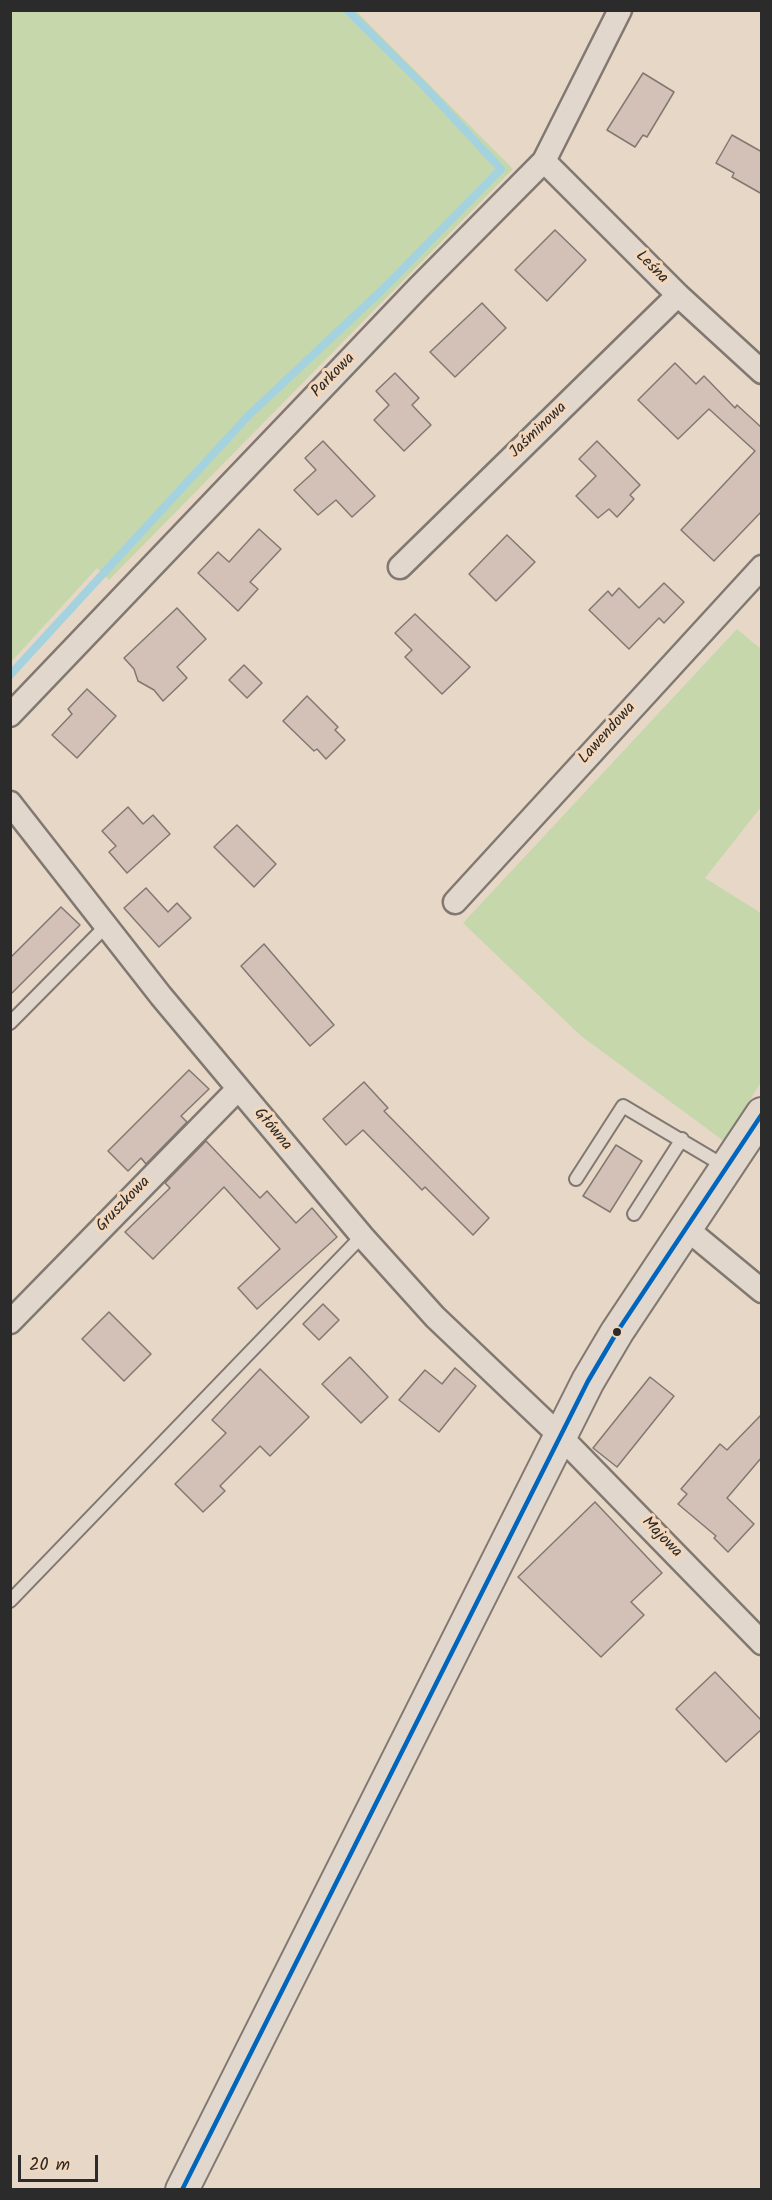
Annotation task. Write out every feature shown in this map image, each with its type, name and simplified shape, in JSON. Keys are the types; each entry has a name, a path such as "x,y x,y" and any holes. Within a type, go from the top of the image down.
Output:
{"street":[{"name":"Parkowa","path":"10,715 410,297 544,161 580,84 620,10"},
{"name":"Leśna","path":"544,161 678,295 762,372"},
{"name":"Jaśminowa","path":"400,567 678,295"},
{"name":"Lawendowa","path":"455,902 762,567"},
{"name":"Główna","path":"10,803 238,1089 362,1236 435,1317 560,1435"},
{"name":"Gruszkowa","path":"10,1322 238,1089"},
{"path":"182,2190 560,1435 617,1332 762,1114"},
{"path":"687,1229 762,1292"},
{"name":"Majowa","path":"560,1435 762,1643"}],"lane":[{"path":"10,1023 106,926"},
{"path":"576,1179 623,1106 682,1139 727,1168"},
{"path":"634,1214 682,1139"},
{"path":"10,1601 362,1236"}],"green space":[{"path":"11,10 356,11 513,169 109,580 97,568 11,662"},
{"path":"737,629 761,649 761,807 705,878 761,913 761,1082 725,1142 581,1036 463,923"}],"building":[{"path":"643,73 674,92 647,137 643,135 635,147 607,130"},
{"path":"732,135 762,152 762,194 732,177 734,173 716,163"},
{"path":"555,230 586,260 547,301 515,270"},
{"path":"482,303 506,328 455,377 430,352"},
{"path":"675,363 696,384 704,376 735,408 737,405 762,428 762,511 714,561 681,530 755,451 709,409 678,439 638,400"},
{"path":"395,373 419,398 412,405 431,425 404,451 374,420 389,405 376,391"},
{"path":"323,441 375,496 352,517 336,500 318,515 294,490 316,470 305,458"},
{"path":"597,441 640,485 630,495 634,499 617,517 609,509 598,518 576,496 596,476 579,459"},
{"path":"259,529 281,549 250,582 258,589 238,611 198,573 218,552 229,562"},
{"path":"507,535 535,562 496,601 469,574"},
{"path":"664,583 684,602 664,623 659,618 629,649 589,610 608,591 612,596 619,588 639,608"},
{"path":"177,608 206,639 177,667 187,678 163,701 154,690 138,681 134,669 124,658"},
{"path":"415,614 470,667 442,694 405,657 412,650 395,633"},
{"path":"244,665 262,683 247,698 229,680"},
{"path":"87,689 116,716 77,758 52,735 72,714 68,709"},
{"path":"307,696 338,727 335,730 345,740 326,759 317,749 314,751 283,721"},
{"path":"128,807 143,824 153,815 170,834 127,873 109,852 116,846 102,831"},
{"path":"237,825 276,864 254,887 214,847"},
{"path":"146,888 168,912 177,903 191,918 159,947 124,908"},
{"path":"61,907 80,925 10,995 10,958"},
{"path":"264,944 334,1025 310,1046 241,966"},
{"path":"189,1070 209,1089 181,1116 187,1122 146,1164 141,1158 128,1171 108,1151"},
{"path":"364,1082 388,1108 384,1111 489,1218 473,1235 425,1187 422,1190 363,1130 346,1145 323,1119"},
{"path":"206,1141 260,1198 267,1191 296,1223 312,1208 337,1237 257,1309 238,1288 280,1249 224,1187 153,1259 125,1232 170,1188 165,1183"},
{"path":"616,1145 642,1161 610,1212 583,1196"},
{"path":"323,1304 339,1320 319,1340 303,1324"},
{"path":"109,1312 151,1354 124,1381 82,1339"},
{"path":"350,1357 388,1397 361,1423 322,1384"},
{"path":"455,1368 476,1386 439,1432 399,1400 425,1370 442,1384"},
{"path":"260,1369 309,1417 270,1456 260,1446 220,1486 225,1491 203,1512 175,1484 226,1433 212,1420"},
{"path":"650,1377 674,1396 617,1467 593,1448"},
{"path":"762,1414 762,1457 727,1498 754,1524 728,1552 714,1538 716,1536 678,1504 687,1494 681,1489 720,1444 727,1450"},
{"path":"595,1502 662,1573 631,1602 644,1615 601,1657 518,1577"},
{"path":"715,1672 762,1721 762,1729 726,1762 676,1709"}],"waterway":[{"path":"10,675 248,416 381,291 501,169 423,85 347,10"}],"transit line":[{"path":"182,2190 588,1381 617,1332 762,1114"}]}
